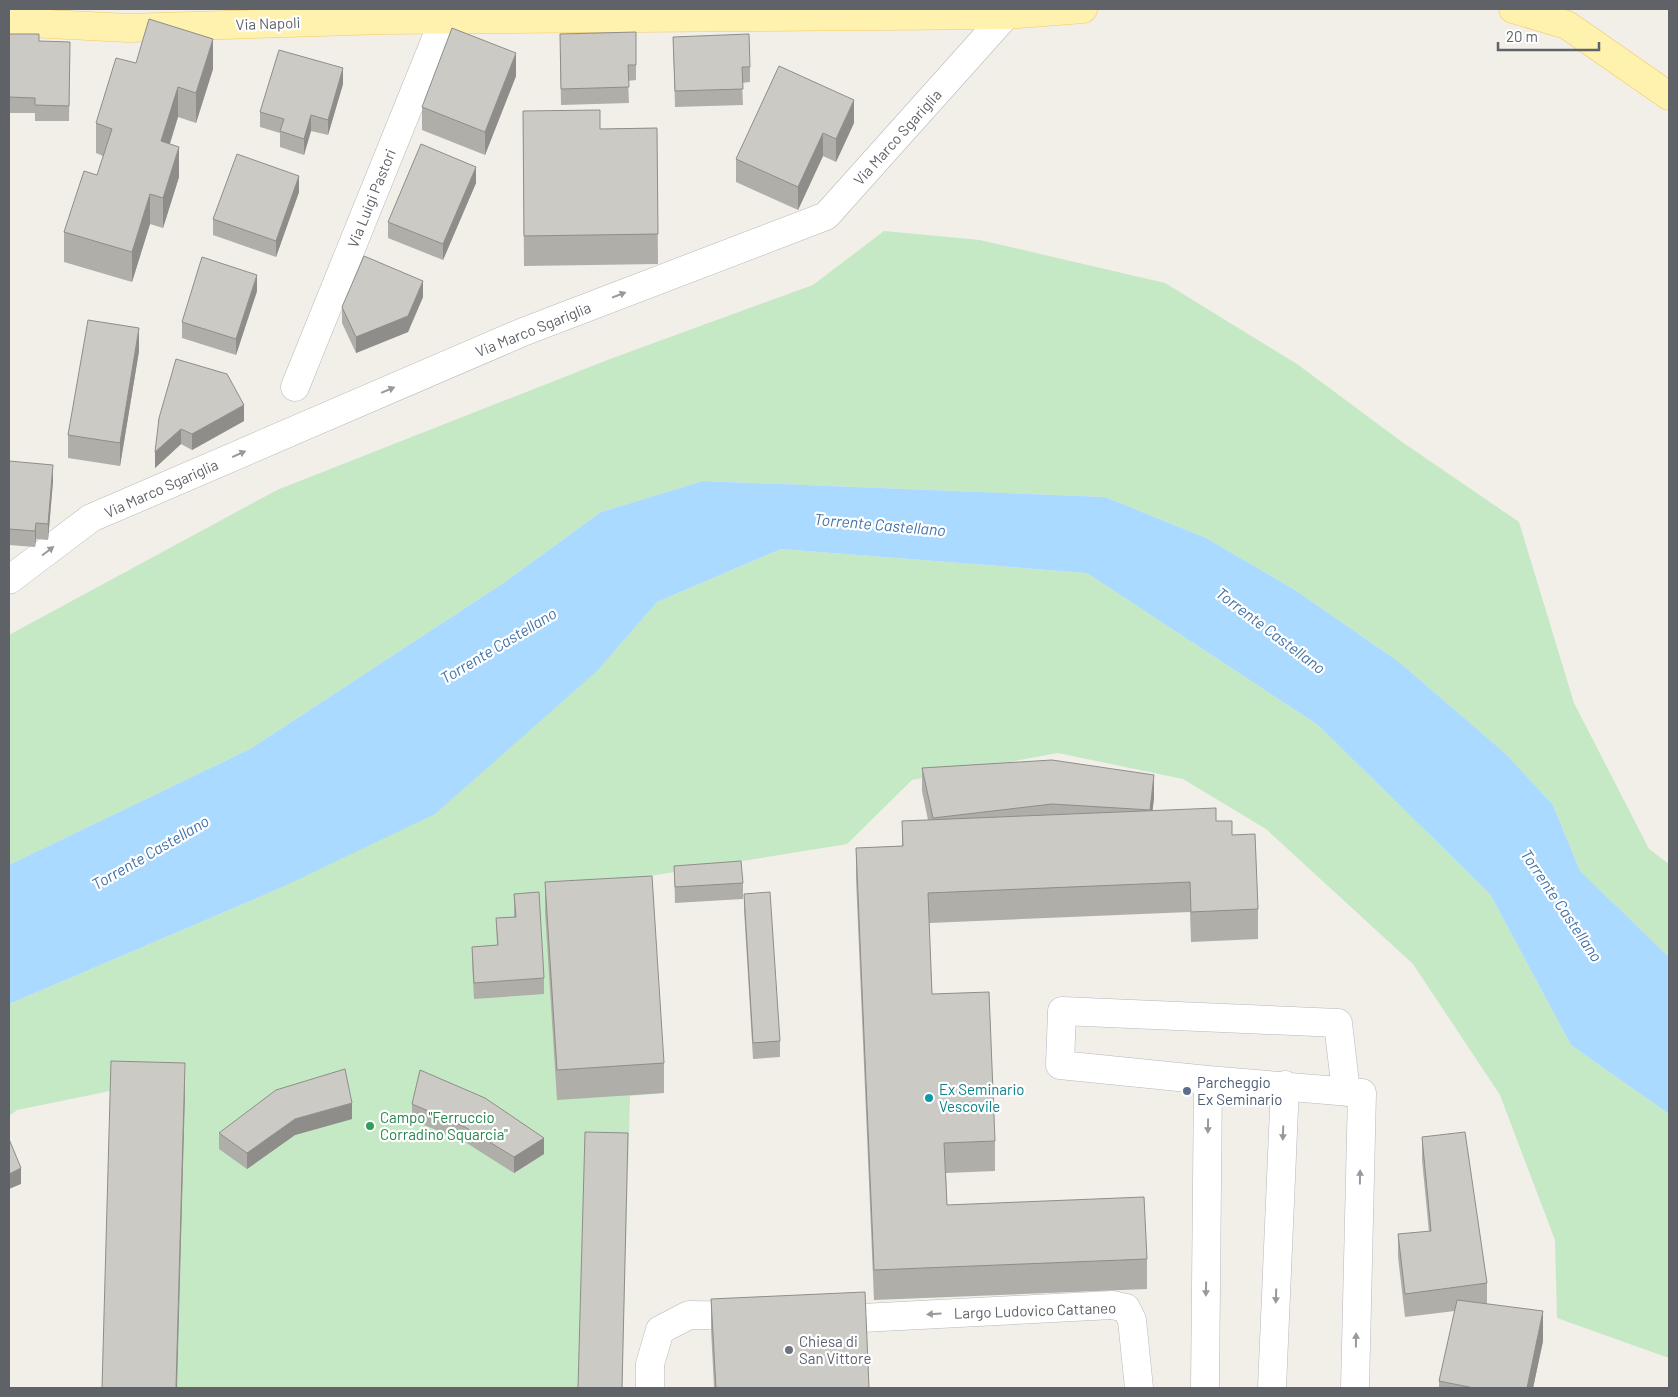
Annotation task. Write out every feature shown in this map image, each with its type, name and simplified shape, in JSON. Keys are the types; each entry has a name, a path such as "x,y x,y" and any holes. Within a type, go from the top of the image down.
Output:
{"main road":[{"name":"Via Napoli","path":"9,22 128,28 446,14 887,12 1006,15 1083,9"},
{"path":"1514,9 1567,25 1669,96"}],"street":[{"name":"Via Luigi Pastori","path":"295,387 446,14"},
{"name":"Via Marco Sgariglia","path":"9,580 91,518 523,332 826,216 1006,15"},
{"path":"1346,1092 1338,1023 1062,1011 1060,1065 1208,1080 1285,1085 1346,1092 1362,1093 1355,1388"},
{"path":"1205,1388 1208,1080"},
{"path":"1272,1388 1285,1085"},
{"name":"Largo Ludovico Cattaneo","path":"804,1317 862,1318 1112,1305 1126,1308 1132,1320 1139,1388"},
{"path":"650,1388 650,1364 660,1330 689,1315 775,1316"}],"green space":[{"path":"884,231 980,240 1165,283 1297,364 1402,442 1519,522 1574,703 1649,849 1669,864 1669,957 1580,871 1553,805 1506,754 1399,662 1295,590 1206,538 1105,497 703,481 601,512 505,582 250,749 9,865 9,635 277,490 610,359 813,285"},
{"path":"781,549 1087,573 1318,725 1490,894 1571,1045 1669,1114 1669,1358 1557,1318 1555,1240 1500,1095 1413,964 1266,829 1183,779 1058,753 912,780 847,844 650,876 664,1093 630,1096 622,1388 103,1388 110,1091 17,1110 9,1116 9,1004 278,889 598,670 657,602"}],"water":[{"name":"Torrente Castellano","path":"703,481 1105,497 1206,538 1295,590 1399,662 1506,754 1553,805 1580,871 1669,957 1669,1114 1571,1045 1490,894 1318,725 1087,573 781,549 657,602 598,670 435,814 278,889 9,1004 9,865 250,749 505,582 601,512"}],"building":[{"path":"149,19 213,39 196,93 178,87 161,141 179,147 163,198 150,194 132,252 64,232 84,171 97,175 112,129 96,123 116,58 136,63"},
{"path":"452,28 516,53 485,132 422,107"},
{"path":"636,32 636,65 628,65 629,87 561,89 560,34"},
{"path":"9,34 39,34 39,41 70,42 69,106 35,105 35,98 9,97"},
{"path":"749,34 750,67 742,67 743,89 675,91 673,37"},
{"path":"279,50 343,68 328,120 311,115 304,139 280,131 284,119 260,112"},
{"path":"779,66 854,100 836,139 823,133 798,187 736,159"},
{"path":"600,110 600,129 657,128 658,234 524,236 523,111"},
{"path":"421,144 476,167 443,244 388,222"},
{"path":"237,154 299,176 276,241 213,219"},
{"path":"364,256 423,281 408,316 356,337 342,307"},
{"path":"202,257 257,275 236,339 182,322"},
{"path":"88,320 139,328 120,443 68,435"},
{"path":"176,359 227,374 244,405 192,434 181,429 155,452 159,418"},
{"path":"9,461 53,465 48,524 36,523 35,531 9,529"},
{"path":"1052,760 1154,775 1150,810 1052,804 933,818 922,768"},
{"name":"Ex Seminario Vescovile","path":"1216,808 1216,821 1232,821 1232,835 1255,834 1258,909 1191,912 1190,882 928,893 932,994 989,992 995,1141 944,1143 947,1205 1144,1197 1147,1259 874,1270 856,848 903,846 902,821"},
{"path":"741,861 743,883 675,887 674,866"},
{"path":"652,876 664,1063 557,1070 545,882"},
{"path":"539,892 544,978 474,983 472,947 498,945 496,918 516,917 514,894"},
{"path":"770,892 780,1041 753,1043 744,894"},
{"path":"111,1061 185,1063 176,1388 102,1388"},
{"path":"345,1069 352,1103 295,1119 247,1153 219,1133 276,1090"},
{"path":"420,1070 485,1098 544,1138 514,1157 465,1127 412,1104"},
{"path":"585,1132 628,1133 622,1388 578,1388"},
{"path":"1465,1132 1487,1283 1405,1294 1398,1234 1431,1231 1422,1137"},
{"path":"9,1139 21,1168 9,1174"},
{"name":"Chiesa di San Vittore","path":"865,1292 869,1388 716,1388 711,1299"},
{"path":"1457,1300 1543,1311 1527,1388 1474,1388 1439,1381"}],"place":[{"name":"Parcheggio Ex Seminario","path":"1187,1091"},
{"name":"Ex Seminario Vescovile","path":"929,1098"},
{"name":"Campo \"Ferruccio Corradino Squarcia\"","path":"370,1126"},
{"name":"Chiesa di San Vittore","path":"789,1350"}]}
